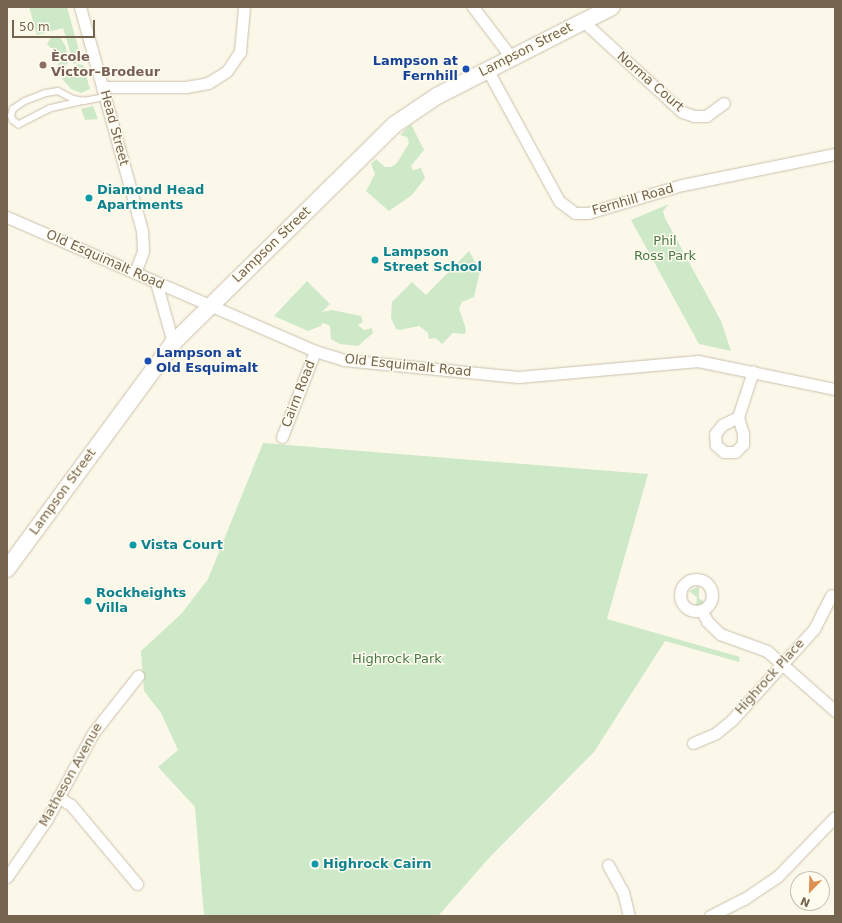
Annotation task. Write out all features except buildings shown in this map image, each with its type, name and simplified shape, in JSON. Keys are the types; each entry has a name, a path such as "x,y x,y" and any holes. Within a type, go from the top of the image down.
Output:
{"main road":[{"name":"Lampson Street","path":"7,569 173,342 394,125 437,96 511,57 612,7"}],"street":[{"name":"Head Street","path":"80,7 143,237 143,251 135,273"},
{"path":"104,92 186,87 208,84 227,71 240,52 244,7"},
{"path":"472,7 511,57"},
{"name":"Norma Court","path":"584,21 682,112 694,116 706,116 724,103"},
{"name":"Fernhill Road","path":"488,69 559,201 575,213 588,213 682,185 835,154"},
{"name":"Old Esquimalt Road","path":"7,217 316,351 354,361 518,377 688,361 753,371 835,389"},
{"path":"156,282 173,342"},
{"name":"Cairn Road","path":"282,437 316,351"},
{"path":"738,417 753,371"},
{"name":"Highrock Place","path":"693,743 725,727 817,624 831,595"},
{"path":"702,610 707,621 720,634 759,647 782,664 835,711"},
{"name":"Matheson Avenue","path":"7,877 40,830 93,733 138,676"},
{"path":"58,797 71,805 137,884"},
{"path":"710,916 744,899 777,877 835,817"},
{"path":"608,865 623,892 629,916"}],"lane":[{"path":"84,101 74,99 58,91 46,93 25,101 13,109 11,116 13,121 19,125 50,109 84,101 104,92"}],"green space":[{"path":"29,7 67,7 81,58 74,65 63,28 37,35"},
{"path":"52,36 60,37 66,47 68,63 63,70 58,66 59,57 47,44"},
{"path":"78,64 83,65 90,89 81,93 71,89 62,79"},
{"path":"93,106 98,119 85,120 81,109"},
{"path":"411,124 424,150 411,166 413,170 421,168 425,178 412,195 389,211 366,191 375,174 371,164 376,159 385,167 391,167 397,163 409,143 407,137 400,135"},
{"name":"Phil Ross Park","path":"669,204 663,211 665,218 721,321 731,351 699,344 631,220"},
{"path":"469,251 480,271 474,297 462,302 459,309 466,329 465,334 453,333 442,344 436,338 429,339 428,333 419,326 400,330 396,329 391,318 392,302 412,282 426,295"},
{"path":"307,281 330,304 322,312 332,310 361,316 363,322 358,325 364,330 372,328 373,333 358,346 340,344 331,339 330,326 326,324 322,323 321,326 308,331 274,316"},
{"name":"Highrock Park","path":"263,443 648,474 607,619 740,657 739,662 665,641 594,752 490,857 438,916 204,916 195,807 158,767 178,750 161,713 144,691 141,651 182,613 208,579"},
{"path":"699,586 699,598 705,603 696,606 697,597 689,591"}],"place":[{"name":"Ècole Victor–Brodeur","path":"43,65"},
{"name":"Lampson at Fernhill","path":"466,69"},
{"name":"Diamond Head Apartments","path":"89,198"},
{"name":"Lampson Street School","path":"375,260"},
{"name":"Lampson at Old Esquimalt","path":"148,361"},
{"name":"Vista Court","path":"133,545"},
{"name":"Rockheights Villa","path":"88,601"},
{"name":"Highrock Cairn","path":"315,864"}]}
